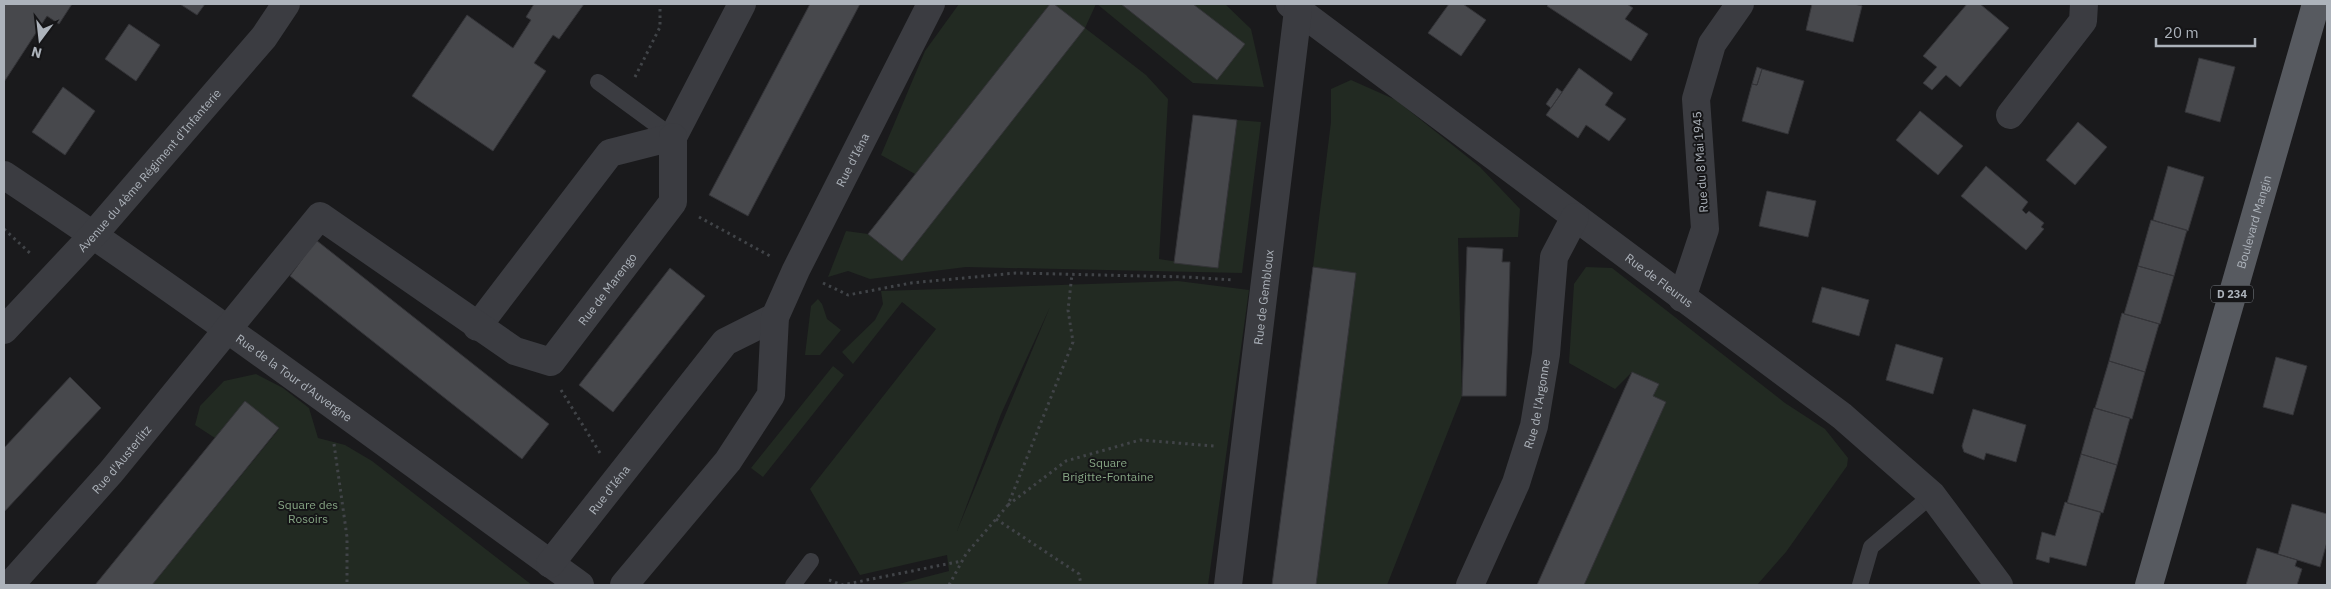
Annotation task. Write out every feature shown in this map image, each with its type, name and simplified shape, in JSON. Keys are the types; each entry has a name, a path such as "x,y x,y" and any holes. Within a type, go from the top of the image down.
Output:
{"main road":[{"name":"Boulevard Mangin","path":"2149,585 2316,4"}],"street":[{"name":"Avenue du 4ème Régiment d'Infanterie","path":"4,330 94,234 264,38 286,4"},
{"path":"673,202 673,137 742,4"},
{"name":"Rue d'Iéna","path":"624,585 728,460 771,395 775,317 796,270 931,4"},
{"name":"Rue du 8 Mai 1945","path":"1682,298 1705,229 1696,99 1712,44 1740,4"},
{"path":"2010,115 2083,21 2084,4"},
{"name":"Rue de Fleurus","path":"1294,7 1842,416 1932,494 1999,585"},
{"name":"Rue de Gembloux","path":"1228,585 1265,282 1294,7"},
{"path":"478,327 610,153 673,137"},
{"name":"Rue de la Tour d'Auvergne","path":"4,175 94,234 580,585"},
{"name":"Rue de Marengo","path":"551,362 673,202"},
{"path":"227,329 320,216 515,352 551,362"},
{"name":"Rue de l'Argonne","path":"1470,585 1516,483 1534,426 1546,354 1554,257 1575,217"},
{"name":"Rue d'Iéna","path":"550,564 725,342 775,317"},
{"name":"Rue d'Austerlitz","path":"10,585 111,472 227,329"}],"lane":[{"path":"598,82 673,137"},
{"path":"1860,585 1871,547 1932,494"},
{"path":"793,585 807,567"}],"path":[{"path":"623,100 660,27 660,4"},
{"path":"673,202 796,270 848,295 911,283 1006,274 1186,276 1265,282"},
{"path":"4,229 55,275"},
{"path":"1008,505 1073,342 1068,310 1072,274"},
{"path":"551,362 554,378 616,479"},
{"path":"323,399 334,440 347,537 347,585"},
{"path":"949,585 962,561 1008,505 1066,461 1140,440 1245,448"},
{"path":"996,519 1079,574 1081,585"},
{"path":"807,567 842,585 962,561"}],"green space":[{"path":"959,4 1096,4 1085,28 1146,75 1168,99 1159,259 1218,268 1237,120 1261,122 1242,273 966,267 870,279 848,271 828,277 846,231 868,234 915,174 881,155 925,51"},
{"path":"1097,4 1225,4 1251,29 1264,87 1193,83"},
{"path":"1351,80 1396,100 1480,167 1520,209 1518,237 1458,238 1462,396 1387,585 1316,585 1356,273 1313,267 1331,122 1331,89"},
{"path":"1586,267 1612,268 1785,403 1825,429 1848,458 1847,466 1786,552 1757,585 1584,585 1666,402 1653,396 1632,372 1615,389 1569,363 1574,284"},
{"name":"Square Brigitte-Fontaine","path":"1178,281 1249,290 1208,585 895,585 949,571 947,555 860,575 810,489 936,329 902,302 853,364 842,352 875,320 883,304 881,291","holes":["1050,307 957,531 1001,414"]},
{"path":"818,299 822,304 827,319 841,330 820,355 805,355 811,306"},
{"path":"833,366 844,375 763,477 751,468"},
{"name":"Square des Rosoirs","path":"256,374 283,388 309,408 318,438 345,445 372,461 532,585 152,585 279,429 215,438 195,425 200,406 224,381"}],"building":[{"path":"4,4 72,4 59,24 47,16 4,82"},
{"path":"180,4 205,4 197,15"},
{"path":"534,4 584,4 559,39 553,35 534,63 546,71 493,151 412,96 467,15 513,48 531,20 526,17"},
{"path":"810,4 860,4 748,216 709,195"},
{"path":"1050,4 1054,4 1085,28 902,261 868,234"},
{"path":"1121,4 1193,4 1245,44 1217,80"},
{"path":"1449,4 1463,4 1486,20 1461,56 1428,33"},
{"path":"1549,4 1627,4 1633,8 1625,19 1648,34 1631,61 1547,6"},
{"path":"1812,4 1854,4 1862,6 1853,42 1806,30"},
{"path":"1967,4 1980,4 2009,28 1960,87 1946,75 1932,90 1923,83 1937,67 1923,56"},
{"path":"129,24 160,45 136,81 105,59"},
{"path":"2199,58 2235,67 2220,122 2185,112"},
{"path":"1757,67 1762,69 1757,85 1752,84"},
{"path":"1579,68 1613,93 1605,105 1626,119 1609,141 1586,125 1578,138 1546,115"},
{"path":"1762,69 1804,81 1788,134 1742,121 1752,84 1757,85"},
{"path":"63,87 95,111 65,155 32,132"},
{"path":"1557,88 1562,92 1551,108 1546,104"},
{"path":"1920,111 1963,146 1938,175 1896,140"},
{"path":"1193,115 1237,120 1218,268 1174,263"},
{"path":"2078,122 2107,147 2075,185 2046,160"},
{"path":"1986,166 2028,202 2022,210 2026,214 2029,211 2044,223 2041,227 2044,229 2026,250 1961,196"},
{"path":"2168,166 2204,177 2188,231 2153,220"},
{"path":"1767,191 1816,201 1808,237 1759,226"},
{"path":"2151,220 2187,230 2174,276 2138,266"},
{"path":"316,240 549,424 522,459 290,276"},
{"path":"1467,247 1503,249 1502,262 1510,262 1506,396 1462,396"},
{"path":"2138,266 2174,276 2160,324 2124,314"},
{"path":"1313,267 1356,273 1316,585 1272,585"},
{"path":"670,268 705,296 613,412 579,385"},
{"path":"1822,287 1869,300 1859,336 1812,322"},
{"path":"2122,313 2159,324 2145,372 2109,361"},
{"path":"1896,344 1943,358 1933,394 1886,380"},
{"path":"2276,357 2307,366 2293,415 2263,407"},
{"path":"2109,361 2145,372 2132,419 2095,408"},
{"path":"1632,372 1659,384 1653,396 1666,402 1584,585 1537,585"},
{"path":"70,377 101,408 4,512 4,448"},
{"path":"245,401 279,428 152,585 95,585"},
{"path":"2094,408 2130,418 2117,465 2081,454"},
{"path":"1973,409 2026,425 2016,462 1986,453 1984,460 1964,452 1962,446"},
{"path":"2081,454 2117,465 2103,513 2067,503"},
{"path":"2065,502 2101,512 2086,566 2050,557 2049,563 2036,559 2042,532 2055,536"},
{"path":"2292,504 2327,514 2327,542 2320,567 2278,554"},
{"path":"2257,548 2297,560 2295,566 2302,569 2297,585 2246,585"}]}
